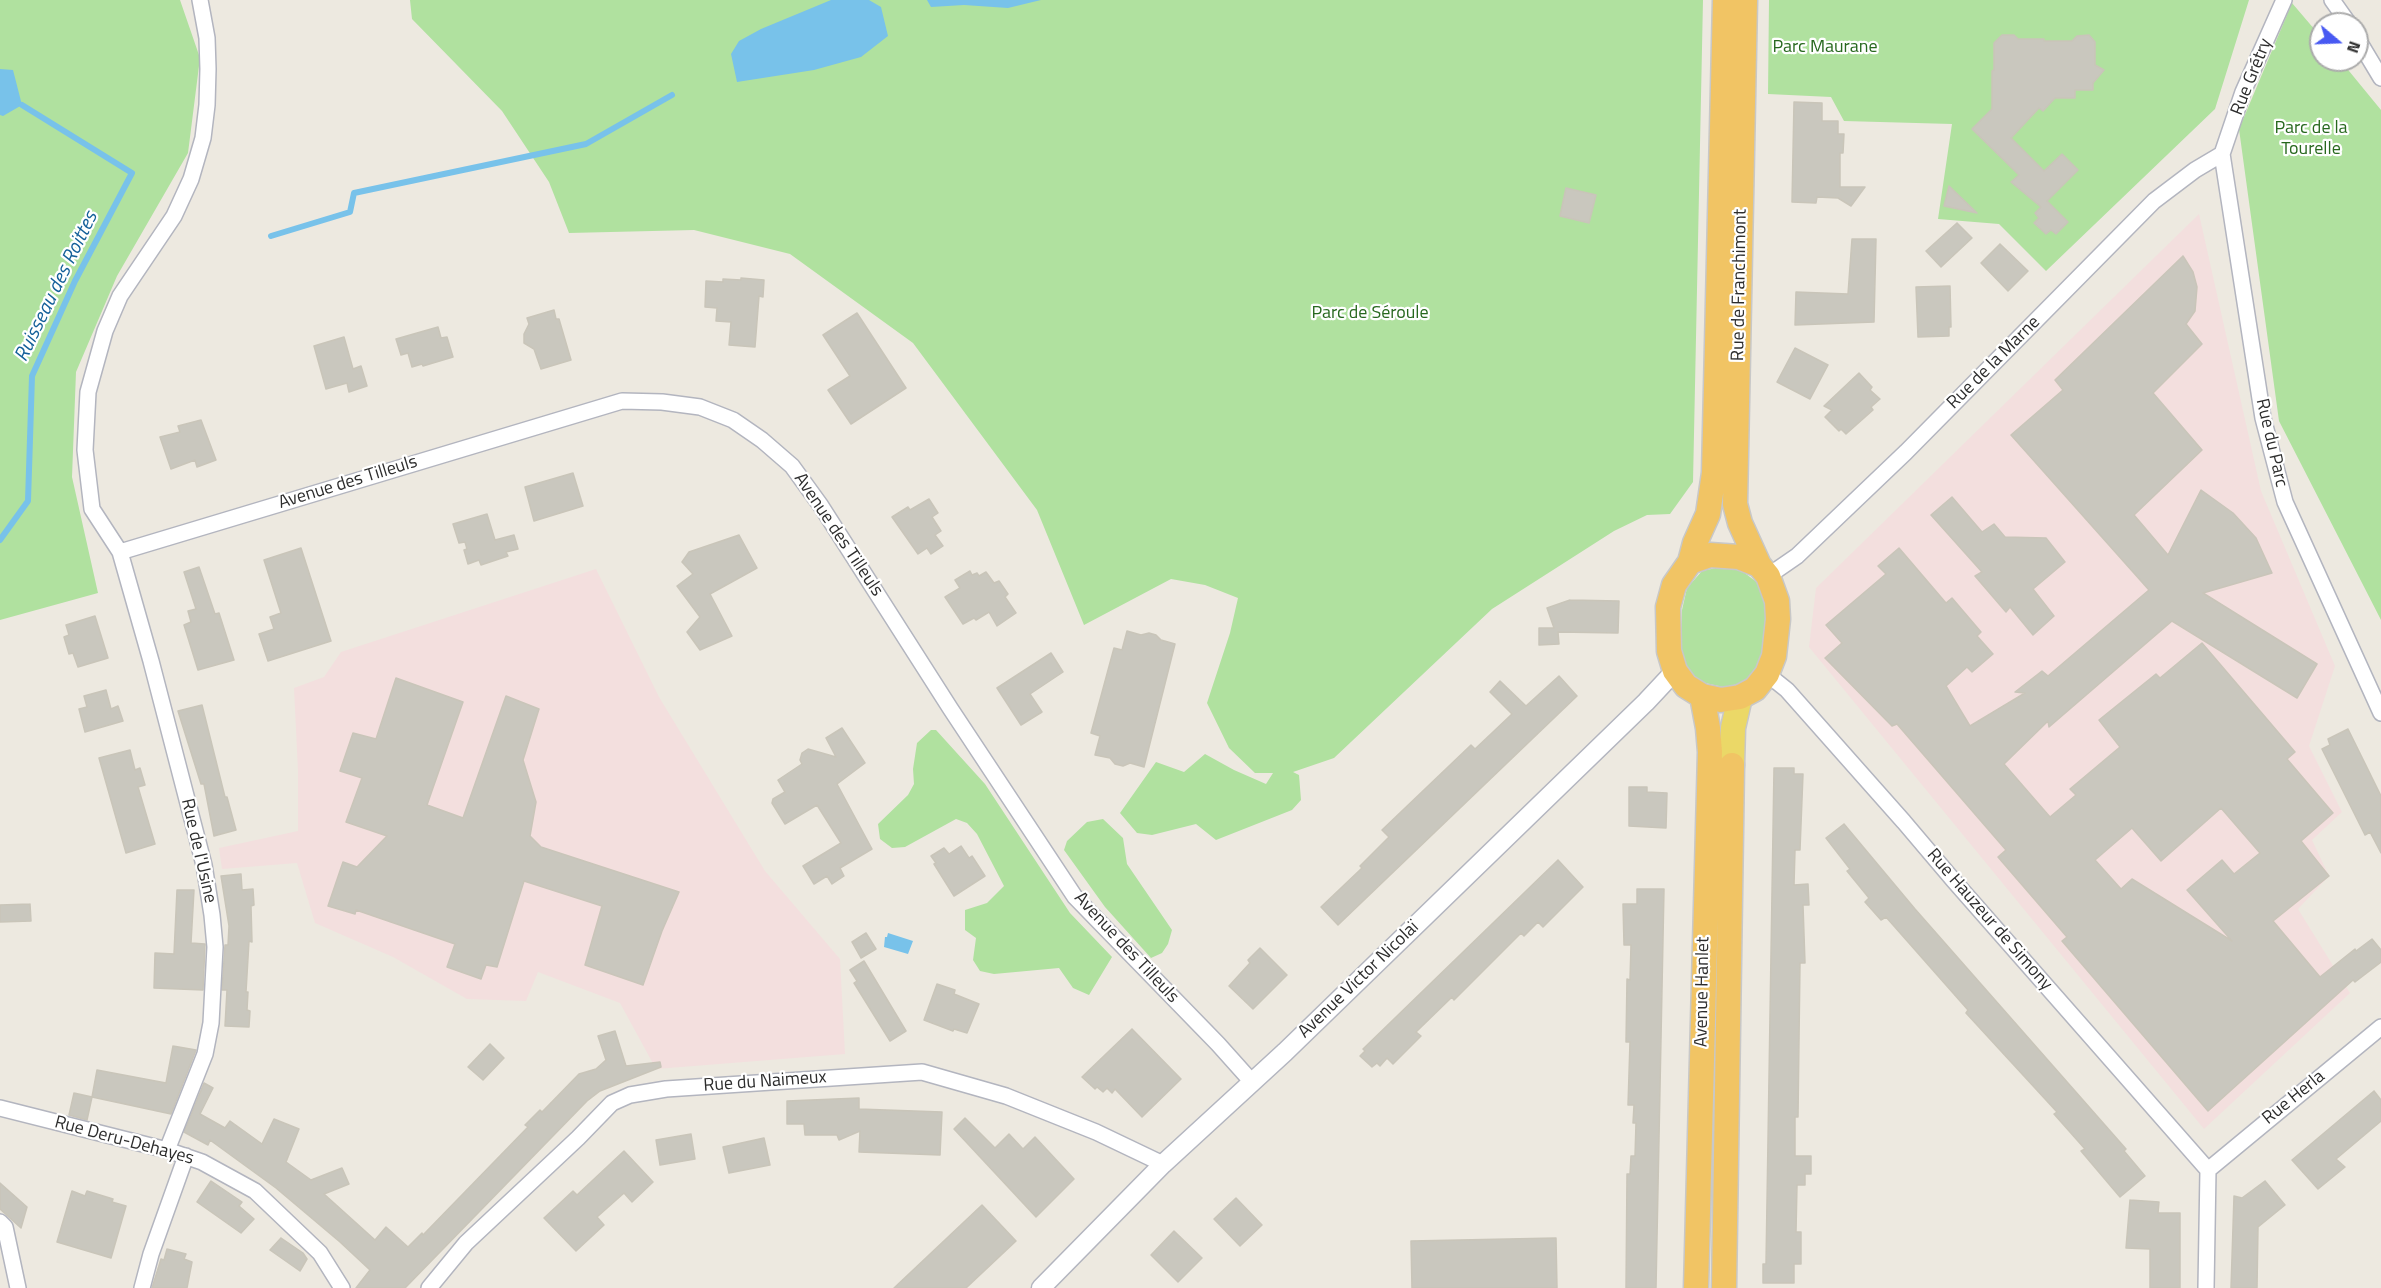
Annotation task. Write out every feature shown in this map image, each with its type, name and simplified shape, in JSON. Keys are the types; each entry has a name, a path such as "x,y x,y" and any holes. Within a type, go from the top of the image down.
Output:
{"highway":[{"name":"Rue de Franchimont","path":"1690,562 1695,543 1708,514 1714,473 1725,0"},
{"name":"Rue de Franchimont","path":"1745,0 1735,504 1740,523 1763,570"},
{"path":"1724,555 1749,559 1763,570 1777,601 1778,619 1774,656 1767,674 1755,689 1740,697 1721,700 1702,696 1686,686 1675,671 1669,651 1668,607 1674,585 1690,562 1700,557 1724,555"},
{"name":"Avenue Hanlet","path":"1696,1288 1710,752 1702,696"},
{"name":"Avenue Hanlet","path":"1724,1288 1732,765"}],"main road":[{"name":"Avenue Hanlet","path":"1732,765 1733,728 1740,697"}],"street":[{"name":"Rue de l'Usine","path":"167,1150 204,1053 211,1023 216,947 204,865 151,661 120,552 92,509 85,450 88,392 105,331 120,296 174,216 190,179 202,138 207,105 208,69 207,38 200,0"},
{"name":"Rue Grétry","path":"2222,154 2243,92 2284,0"},
{"path":"2369,58 2381,78"},
{"name":"Rue de la Marne","path":"1763,570 1797,556 1906,452 2154,201 2195,170 2222,154"},
{"name":"Rue du Parc","path":"2222,154 2263,418 2284,502 2381,714"},
{"name":"Avenue des Tilleuls","path":"120,552 622,401 662,402 700,407 733,420 762,440 792,466 821,506 950,708 1075,897 1218,1044 1252,1083"},
{"name":"Avenue Victor Nicolaï","path":"1041,1288 1163,1164 1252,1083 1646,702 1675,671"},
{"name":"Rue Hauzeur de Simony","path":"1767,674 1787,690 1858,769 2208,1170"},
{"name":"Rue Herla","path":"2208,1170 2381,1027"},
{"name":"Rue du Naimeux","path":"429,1288 466,1243 612,1103 630,1095 677,1088 922,1072 1006,1096 1107,1136 1163,1164"},
{"name":"Rue Deru-Dehayes","path":"0,1108 167,1150 202,1162 255,1191 320,1253 342,1288"},
{"path":"142,1288 186,1156"},
{"path":"2206,1288 2208,1170"},
{"path":"0,1222 5,1227 18,1288"}],"shaded area":[{"path":"2199,214 2261,491 2335,666 2309,746 2342,812 2312,840 2329,876 2298,909 2350,993 2204,1129 1809,647 1816,588"},
{"path":"596,569 659,697 765,871 840,959 845,1054 656,1069 620,1003 538,972 526,1001 467,999 393,957 315,923 297,863 222,869 219,848 298,831 294,688 324,677 341,652"}],"green space":[{"path":"0,0 180,0 200,58 188,153 117,276 76,372 72,477 98,593 0,620"},
{"name":"Parc de Séroule","path":"410,0 1703,0 1693,482 1670,514 1647,515 1614,531 1492,609 1334,758 1293,772 1299,775 1301,800 1292,810 1216,840 1196,824 1152,835 1137,833 1120,813 1156,762 1184,772 1205,754 1266,784 1273,773 1255,773 1229,748 1207,703 1230,633 1238,598 1205,585 1171,579 1084,625 1037,510 913,343 790,254 694,230 569,233 549,182 502,111 412,19"},
{"name":"Parc Maurane","path":"1769,0 2249,0 2215,109 2046,271 1999,224 1938,219 1952,124 1844,121 1831,97 1768,94"},
{"name":"Parc de la Tourelle","path":"2292,3 2309,23 2309,72 2350,72 2381,110 2381,620 2279,421 2239,129"},
{"path":"1720,567 1742,571 1758,583 1766,600 1768,636 1757,671 1744,683 1723,687 1701,682 1689,671 1681,655 1682,610 1687,588 1702,571"},
{"path":"931,730 936,730 985,784 1070,913 1112,957 1089,995 1073,988 1059,968 994,974 980,971 973,960 976,938 965,930 965,910 987,903 1004,886 977,834 967,823 956,819 905,847 892,848 880,839 878,824 908,795 914,784 913,769 917,743"},
{"path":"1103,819 1123,838 1127,864 1172,930 1168,944 1162,953 1151,958 1105,907 1064,850 1067,841 1087,822"}],"water":[{"path":"831,0 869,0 881,7 888,36 861,57 814,70 737,82 731,54 739,41 761,29"},
{"path":"927,0 1041,0 1008,8 964,5 931,7"},
{"path":"0,69 13,70 22,105 3,116 0,115"},
{"path":"888,933 913,941 908,954 884,947"}],"building":[{"path":"2002,35 2014,35 2018,39 2072,41 2077,36 2089,35 2095,42 2095,65 2104,70 2093,83 2093,90 2075,90 2075,98 2055,98 2043,111 2039,108 2011,138 2044,171 2062,154 2078,170 2047,201 2068,222 2056,234 2051,230 2046,234 2034,223 2039,218 2035,213 2041,207 2011,182 2019,175 1972,129 1992,109 1994,43"},
{"path":"1794,102 1822,103 1822,121 1838,121 1838,134 1844,134 1843,153 1840,153 1840,187 1865,187 1851,206 1838,198 1817,197 1816,203 1792,202"},
{"path":"1949,186 1977,213 1944,206"},
{"path":"1566,188 1596,195 1589,223 1560,216"},
{"path":"1957,223 1972,238 1941,267 1926,251"},
{"path":"1852,239 1876,239 1874,322 1795,325 1796,292 1848,294"},
{"path":"2000,244 2028,271 2008,291 1981,263"},
{"path":"2183,256 2193,272 2197,287 2195,311 2186,324 2202,344 2153,393 2202,450 2134,515 2168,555 2201,490 2233,513 2256,538 2272,573 2203,593 2317,664 2297,698 2172,621 2049,727 2048,721 2004,764 2050,817 2076,795 2070,789 2120,747 2099,720 2156,674 2160,678 2202,643 2295,752 2287,759 2333,813 2301,841 2329,876 2273,921 2320,977 2355,949 2356,951 2372,939 2381,950 2381,962 2355,982 2353,980 2208,1111 2062,941 2067,937 1998,857 2006,850 1897,724 1892,726 1825,658 1842,643 1826,625 1886,574 1878,566 1899,548 1946,603 1952,598 1981,632 1977,636 1993,654 1972,672 1967,667 1946,686 1970,726 2025,693 2015,692 2042,671 2048,676 2149,590 2011,435 2063,390 2055,380","holes":["2221,808 2260,853 2234,874 2222,860 2187,890 2232,941 2132,879 2121,889 2095,860 2132,828 2161,861"]},
{"path":"741,278 764,280 763,297 759,296 755,347 729,345 731,322 716,321 717,308 705,307 706,281 723,282 723,279 741,280"},
{"path":"1950,286 1951,327 1949,327 1949,336 1918,337 1916,287"},
{"path":"554,310 556,319 559,319 571,360 541,369 534,349 524,343 524,334 529,324 527,318"},
{"path":"857,313 906,388 851,424 828,390 850,376 823,335"},
{"path":"438,327 441,338 447,337 453,357 412,367 408,353 401,355 396,339"},
{"path":"344,337 353,369 361,366 367,386 349,392 347,383 326,389 314,346"},
{"path":"1795,348 1828,365 1810,399 1777,382"},
{"path":"1859,373 1872,387 1870,390 1880,399 1871,407 1873,410 1846,434 1841,429 1839,431 1825,417 1832,410 1824,406"},
{"path":"201,420 216,460 197,467 195,460 171,469 160,437 180,432 178,426"},
{"path":"573,473 583,506 534,521 525,487"},
{"path":"1952,497 1982,532 1994,524 2005,537 2046,538 2065,562 2033,589 2054,616 2033,635 2010,607 2006,612 1975,576 1982,572 1931,515"},
{"path":"929,499 938,513 932,517 941,531 935,535 943,546 931,554 927,548 918,554 892,517 908,507 910,510"},
{"path":"487,514 495,540 514,535 518,549 506,552 508,556 481,565 479,560 468,564 464,550 467,549 465,542 459,543 453,524"},
{"path":"739,535 757,568 710,594 732,636 700,650 687,632 700,617 677,586 693,574 682,562 689,552"},
{"path":"301,548 331,641 268,661 259,634 274,629 270,617 281,613 264,560"},
{"path":"199,567 215,614 219,613 234,660 198,670 184,625 191,622 188,611 196,609 184,572"},
{"path":"970,571 972,575 977,573 979,576 986,572 994,583 999,581 1008,594 1005,597 1016,613 997,626 989,612 976,620 974,618 963,624 945,597 960,588 955,580"},
{"path":"1570,600 1619,601 1618,633 1558,632 1559,644 1539,645 1539,628 1554,628 1547,608"},
{"path":"95,616 108,658 78,667 73,653 69,654 64,637 69,635 66,625"},
{"path":"1127,631 1141,635 1149,633 1175,644 1144,767 1130,763 1123,766 1115,764 1110,758 1095,755 1100,736 1091,733 1114,648 1122,650"},
{"path":"1051,653 1063,672 1030,694 1042,712 1021,725 997,688"},
{"path":"1559,676 1577,696 1338,925 1321,907 1362,868 1360,866 1389,837 1382,830 1471,745 1475,749 1512,714 1490,692 1500,681 1526,706"},
{"path":"396,678 463,702 427,805 463,818 506,696 539,709 523,760 536,802 530,836 541,847 679,892 643,985 585,965 602,906 524,881 497,967 486,965 481,979 447,967 455,944 356,910 355,914 328,906 343,862 357,867 387,836 346,822 362,778 340,771 353,733 376,739"},
{"path":"106,690 111,709 118,706 123,721 85,732 79,709 87,707 84,696"},
{"path":"202,705 225,797 227,797 236,830 214,836 204,784 201,784 178,711"},
{"path":"842,728 865,763 837,784 872,849 840,868 844,876 832,884 827,876 814,884 803,866 841,843 817,805 785,824 772,803 773,799 785,792 778,780 802,764 800,760 802,753 808,749 836,757 826,738"},
{"path":"2348,729 2381,796 2381,853 2370,832 2365,835 2322,749 2330,745 2328,739"},
{"path":"130,750 135,770 140,768 145,785 138,787 155,844 126,853 99,758"},
{"path":"1774,768 1794,768 1794,774 1803,774 1800,850 1795,850 1794,885 1808,884 1809,905 1803,905 1805,963 1800,963 1798,1117 1795,1117 1795,1156 1811,1156 1811,1174 1805,1174 1805,1185 1797,1185 1796,1232 1801,1232 1801,1264 1794,1264 1794,1283 1763,1283 1763,1264 1766,1264"},
{"path":"1629,787 1647,787 1647,792 1667,793 1666,828 1629,826"},
{"path":"1844,824 1915,909 2126,1149 2124,1151 2145,1176 2120,1197 2081,1151 2085,1149 2054,1114 2057,1112 1966,1013 1968,1010 1886,917 1881,920 1865,902 1869,898 1847,871 1850,869 1826,838"},
{"path":"961,846 969,858 972,856 985,876 954,896 931,856 944,848 949,854"},
{"path":"1558,860 1583,887 1543,927 1538,922 1524,936 1521,933 1454,1000 1452,997 1416,1032 1421,1036 1393,1064 1387,1058 1380,1066 1377,1063 1372,1067 1360,1056 1365,1051 1363,1049"},
{"path":"241,874 242,890 253,889 254,905 251,906 252,942 249,941 246,992 248,992 247,1010 250,1011 249,1027 225,1026 227,990 222,990 225,945 228,945 229,926 221,876"},
{"path":"1637,889 1664,889 1656,1288 1626,1288 1627,1174 1630,1174 1631,1156 1635,1156 1636,1123 1633,1123 1634,1105 1628,1105 1630,1042 1626,1042 1627,979 1630,980 1631,945 1624,945 1623,904 1637,904"},
{"path":"177,890 194,890 191,943 205,944 203,990 154,988 155,953 174,954"},
{"path":"30,904 31,921 0,922 0,905"},
{"path":"866,933 876,949 861,958 852,942"},
{"path":"1260,948 1287,975 1253,1009 1229,986"},
{"path":"864,961 906,1031 890,1041 854,983 857,981 850,970"},
{"path":"937,984 955,990 954,994 979,1004 967,1033 954,1029 953,1031 924,1020"},
{"path":"1132,1029 1181,1079 1142,1117 1115,1089 1112,1093 1107,1088 1103,1092 1097,1087 1095,1089 1082,1077"},
{"path":"615,1031 626,1066 660,1062 661,1067 600,1091 587,1101 405,1288 356,1288 370,1270 340,1242 276,1188 210,1140 208,1145 184,1132 204,1083 213,1088 200,1114 225,1128 230,1121 262,1144 274,1119 299,1129 286,1162 311,1180 342,1168 349,1184 324,1194 375,1240 386,1227 408,1247 422,1233 423,1235 528,1127 525,1125 540,1110 542,1112 579,1074 596,1069 606,1060 598,1036"},
{"path":"490,1044 504,1058 483,1080 468,1067"},
{"path":"173,1046 196,1050 171,1114 92,1097 97,1070 166,1083"},
{"path":"2374,1091 2381,1100 2381,1121 2336,1159 2345,1167 2318,1189 2292,1160"},
{"path":"74,1093 92,1097 87,1120 69,1115"},
{"path":"859,1098 859,1109 942,1112 940,1155 859,1152 860,1131 839,1140 837,1135 805,1135 804,1124 787,1124 787,1101"},
{"path":"965,1118 995,1148 1009,1134 1023,1149 1035,1137 1074,1179 1036,1217 954,1129"},
{"path":"691,1134 695,1159 660,1165 656,1140"},
{"path":"764,1138 770,1165 729,1173 723,1147"},
{"path":"624,1151 653,1182 632,1202 624,1193 597,1217 604,1225 576,1251 544,1218 573,1191 577,1195"},
{"path":"211,1181 242,1202 239,1206 254,1219 241,1233 197,1202"},
{"path":"2265,1181 2285,1205 2258,1227 2257,1288 2231,1288 2234,1196 2242,1198"},
{"path":"0,1183 27,1207 21,1228 0,1209"},
{"path":"72,1191 85,1196 87,1191 113,1199 112,1202 126,1206 111,1258 57,1242"},
{"path":"1236,1198 1262,1225 1240,1246 1214,1219"},
{"path":"2130,1200 2159,1202 2158,1213 2180,1213 2180,1288 2150,1288 2150,1249 2126,1248"},
{"path":"982,1205 1016,1241 966,1288 894,1288"},
{"path":"1174,1231 1202,1258 1178,1282 1151,1255"},
{"path":"281,1238 303,1253 307,1259 300,1271 270,1250"},
{"path":"1556,1238 1557,1288 1412,1288 1411,1241"},
{"path":"167,1249 186,1254 184,1259 192,1262 187,1288 152,1288 161,1259 164,1260"}],"waterway":[{"name":"Ruisseau des Roittes","path":"271,236 350,212 354,193 586,144 672,95"},
{"name":"Ruisseau des Roittes","path":"0,540 28,501 32,376 75,281 132,173 22,105"}]}
